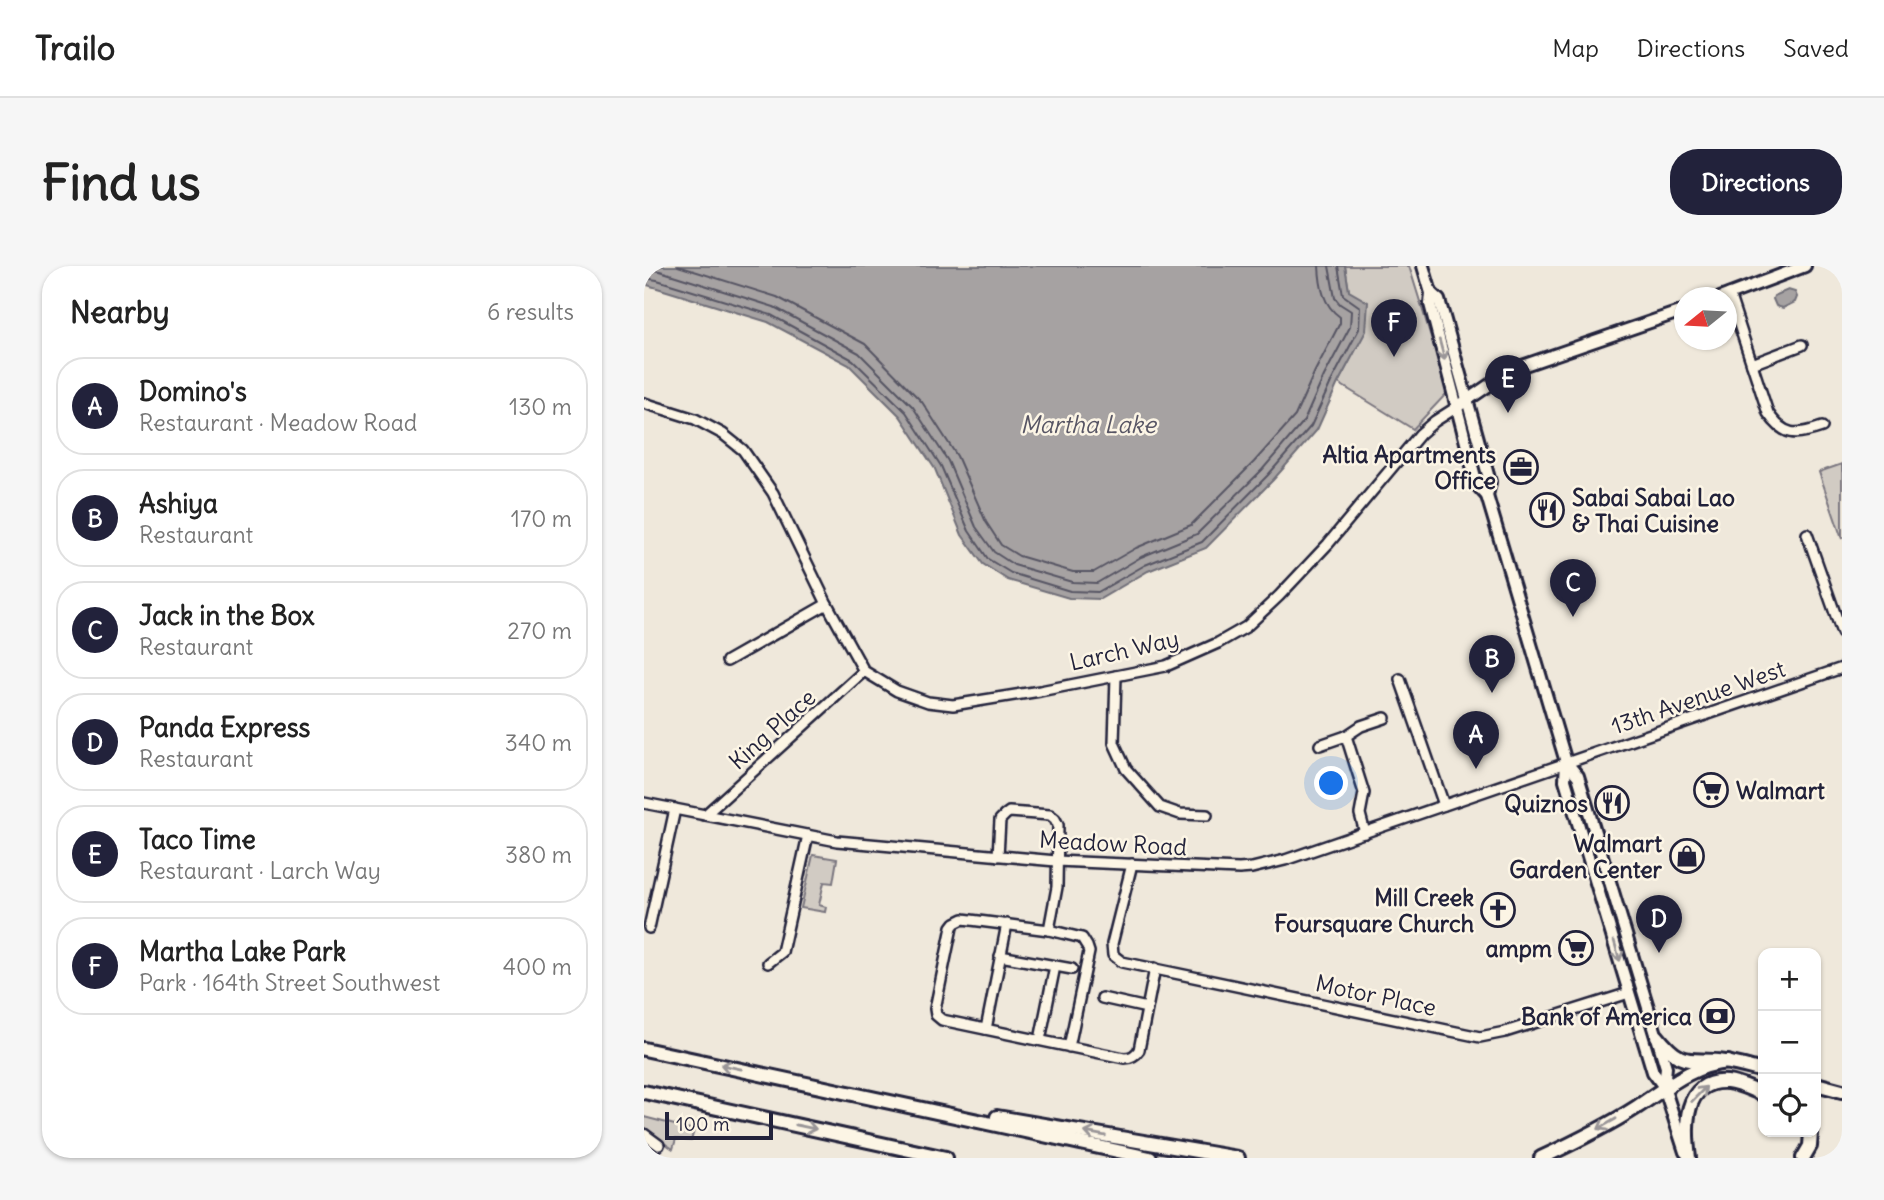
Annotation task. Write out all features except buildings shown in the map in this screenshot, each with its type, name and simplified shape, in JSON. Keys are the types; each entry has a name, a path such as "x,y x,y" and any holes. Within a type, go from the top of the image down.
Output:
{"highway":[{"path":"1657,1036 1673,1054 1686,1060 1728,1062 1758,1070"},
{"path":"644,1049 1150,1158"},
{"path":"1541,1158 1636,1108 1679,1078 1708,1066 1728,1062"},
{"path":"1688,1158 1687,1115 1691,1102 1699,1091 1712,1084 1726,1082 1758,1092"},
{"path":"1821,1085 1842,1091"},
{"path":"821,1086 1238,1158"},
{"path":"644,1092 946,1158"},
{"path":"1803,1158 1810,1146 1811,1137"},
{"path":"1210,1154 1228,1158"}],"main road":[{"path":"1423,266 1431,293 1430,304 1477,485 1488,496"},
{"path":"1737,292 1805,266"},
{"path":"1431,293 1440,300 1490,482 1488,496 1566,762 1565,780 1653,1072 1664,1087 1688,1158"},
{"name":"Larch Way","path":"1457,407 1501,377 1520,368 1674,314"},
{"path":"1566,762 1578,776 1667,1067 1664,1087"}],"street":[{"path":"1737,326 1768,412 1776,425 1794,434 1822,427"},
{"path":"1752,364 1802,345"},
{"name":"Larch Way","path":"644,402 695,419 723,434 743,450 773,493 827,604 864,671 897,691 928,702 953,705 1166,666 1197,654 1246,627 1328,544 1420,434 1457,407"},
{"path":"1807,534 1842,633"},
{"path":"727,661 827,604"},
{"name":"13th Avenue West","path":"1566,762 1842,668"},
{"name":"King Place","path":"705,815 864,671"},
{"path":"1116,676 1114,743 1126,769 1160,807 1180,814 1207,815"},
{"path":"1400,679 1444,805"},
{"path":"1320,745 1385,718"},
{"path":"1346,736 1364,793 1360,814 1365,833"},
{"name":"Meadow Road","path":"644,803 837,841 1056,861 1239,869 1285,860 1566,762"},
{"path":"649,928 674,809"},
{"path":"998,856 1000,820 1005,815 1049,815 1055,818 1058,825 1056,887 1049,930"},
{"path":"768,963 782,952 808,835"},
{"name":"Motor Place","path":"1132,864 1112,944 1113,955 1122,962 1480,1037 1505,1032 1629,993"},
{"path":"1069,1047 1089,952 1082,938 1049,930 959,920 952,927 935,1009 936,1015 942,1020 1069,1047 1129,1058 1139,1050 1155,968"},
{"path":"986,1029 1007,925"},
{"path":"1000,957 1072,969"},
{"path":"1040,1041 1055,966"},
{"path":"1102,999 1147,1008"},
{"path":"644,1134 659,1145"}],"shaded area":[{"path":"1345,266 1409,266 1448,392 1413,429 1338,383 1366,330 1349,291"},
{"path":"1842,464 1842,539 1819,472"},
{"path":"813,855 837,859 833,883 824,882 819,905 826,907 825,912 801,908"},
{"path":"644,1117 694,1130 691,1141 676,1139 673,1149 644,1131"}],"water":[{"name":"Martha Lake","path":"644,266 1345,266 1349,291 1368,302 1366,331 1317,430 1273,480 1206,548 1148,571 1100,599 1069,598 1008,580 983,564 962,535 935,469 900,416 849,365 768,322 644,284"},
{"path":"1788,290 1795,292 1795,302 1783,308 1776,306 1774,296"}],"place":[{"name":"Martha Lake Park","path":"1394,357"},
{"name":"Taco Time","path":"1508,413"},
{"name":"Altia Apartments Office","path":"1521,467"},
{"name":"Sabai Sabai Lao & Thai Cuisine","path":"1547,510"},
{"name":"Jack in the Box","path":"1573,617"},
{"name":"Ashiya","path":"1492,693"},
{"name":"Domino's","path":"1476,769"},
{"name":"Walmart","path":"1711,790"},
{"name":"Quiznos","path":"1612,803"},
{"name":"Walmart Garden Center","path":"1687,856"},
{"name":"Mill Creek Foursquare Church","path":"1498,910"},
{"name":"ampm","path":"1576,948"},
{"name":"Panda Express","path":"1659,953"},
{"name":"Bank of America","path":"1717,1016"}]}
